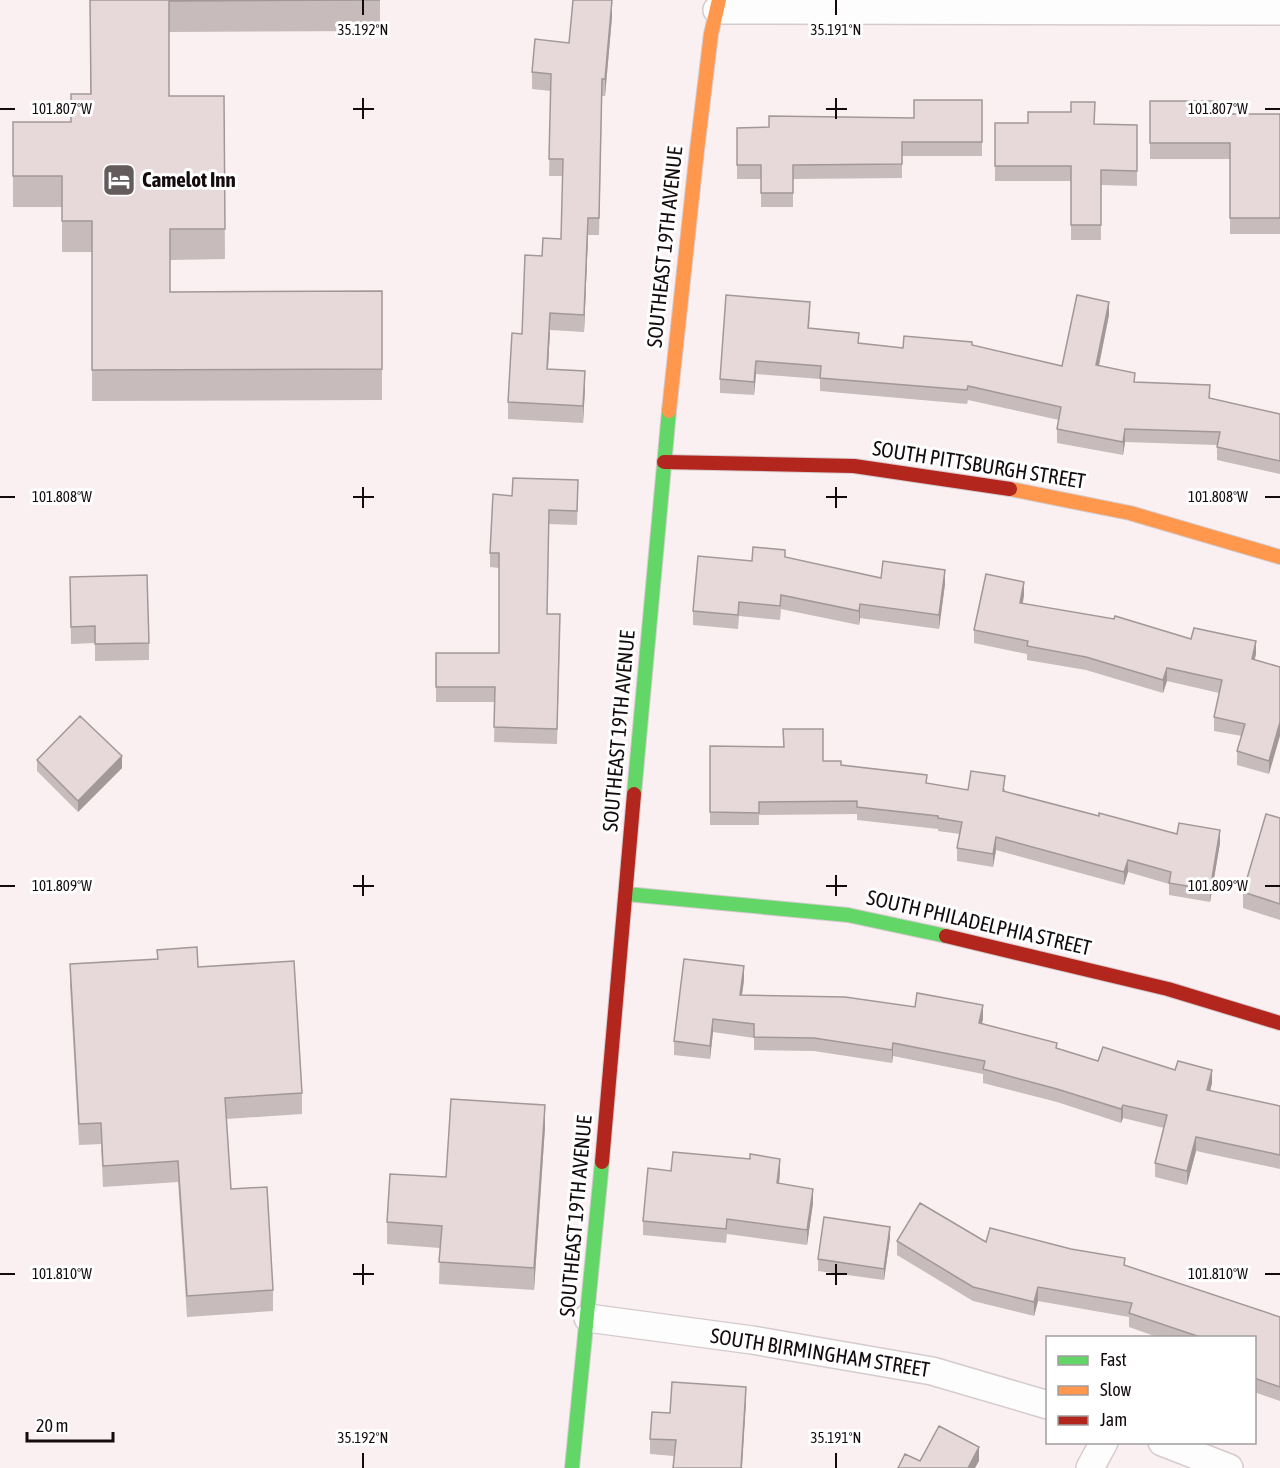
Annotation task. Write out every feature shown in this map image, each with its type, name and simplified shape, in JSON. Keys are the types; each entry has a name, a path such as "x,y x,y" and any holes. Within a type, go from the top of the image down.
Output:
{"street":[{"path":"718,5 1280,11"},
{"name":"SOUTHEAST 19TH AVENUE","path":"573,1468 664,462 697,150 711,34 718,5"},
{"name":"SOUTH PITTSBURGH STREET","path":"664,462 854,466 993,485 1130,513 1280,557"},
{"name":"SOUTH PHILADELPHIA STREET","path":"626,894 848,915 999,947 1157,986 1280,1023"},
{"name":"SOUTH BIRMINGHAM STREET","path":"588,1318 752,1340 932,1371 1046,1405"},
{"path":"1090,1468 1103,1444"},
{"path":"1165,1444 1229,1468"}],"building":[{"name":"Camelot Inn","path":"90,0 380,0 169,1 169,96 224,96 225,229 170,229 170,292 382,291 382,369 92,370 92,221 62,221 62,176 13,176 13,122 71,122 71,94 91,94"},
{"path":"573,0 612,0 605,79 602,79 599,218 588,218 584,315 550,313 547,369 585,371 583,406 508,402 512,333 522,334 525,255 542,256 543,238 561,239 563,159 549,159 551,74 532,72 535,39 569,43"},
{"path":"914,100 982,100 982,142 902,142 902,164 793,165 793,193 761,193 761,165 737,165 737,128 769,127 769,116 914,118"},
{"path":"1150,101 1217,101 1217,114 1280,114 1280,218 1230,218 1230,143 1150,143"},
{"path":"1071,102 1095,102 1094,124 1137,125 1137,171 1101,170 1101,225 1071,225 1071,166 995,166 995,123 1028,123 1028,112 1071,112"},
{"path":"726,295 810,302 808,328 859,333 858,343 903,348 904,336 972,342 972,345 1062,366 1077,295 1109,302 1096,365 1135,373 1134,382 1210,385 1209,398 1280,414 1280,461 1217,447 1220,432 1125,429 1123,442 1057,429 1061,407 968,386 967,390 820,378 821,366 756,361 754,382 720,379"},
{"path":"513,478 578,480 577,511 549,510 547,614 560,614 557,729 494,727 495,687 436,687 436,653 499,653 499,553 490,553 493,494 512,496"},
{"path":"753,547 785,550 785,557 881,578 883,561 945,570 939,615 860,604 859,611 781,595 780,606 739,602 738,615 693,611 698,556 752,561"},
{"path":"986,574 1024,582 1020,603 1114,619 1115,616 1191,639 1194,628 1256,641 1252,659 1280,667 1280,722 1269,761 1237,751 1245,724 1214,717 1222,680 1167,668 1163,680 1086,657 1027,646 1028,641 974,630"},
{"path":"147,575 149,643 95,644 95,626 71,627 70,577"},
{"path":"80,716 122,756 78,801 37,760"},
{"path":"783,729 823,729 823,761 841,761 841,765 927,775 926,783 968,790 971,771 1005,776 1003,791 1099,816 1099,813 1177,834 1179,823 1220,830 1210,890 1169,883 1171,872 1128,860 1124,872 996,837 993,854 957,848 962,822 938,818 938,816 857,807 857,801 759,802 759,813 710,812 710,746 784,747"},
{"path":"1266,814 1280,818 1280,904 1243,892"},
{"path":"197,947 198,967 294,961 302,1093 225,1098 231,1189 267,1187 273,1290 187,1296 178,1161 103,1166 101,1123 79,1124 70,964 158,959 157,950"},
{"path":"684,959 744,966 740,995 845,997 915,1007 917,993 983,1005 979,1023 1057,1043 1056,1048 1098,1061 1103,1047 1175,1070 1178,1061 1212,1070 1207,1090 1280,1106 1280,1155 1196,1137 1187,1171 1155,1163 1167,1115 1123,1105 1121,1109 983,1069 985,1061 893,1043 892,1050 814,1038 754,1037 754,1024 713,1019 710,1046 674,1041"},
{"path":"451,1099 545,1105 534,1268 439,1262 442,1226 387,1222 390,1174 446,1177"},
{"path":"673,1152 750,1159 750,1154 780,1159 777,1183 813,1189 807,1230 727,1219 726,1229 643,1221 648,1168 671,1171"},
{"path":"920,1203 986,1242 990,1228 1071,1249 1125,1258 1124,1265 1280,1317 1280,1387 1256,1379 1256,1336 1197,1336 1129,1313 1132,1303 1038,1287 1034,1302 973,1287 897,1241"},
{"path":"824,1217 890,1227 884,1269 818,1259"},
{"path":"672,1382 746,1387 741,1468 673,1468 676,1440 650,1439 652,1412 670,1413"},
{"path":"939,1426 979,1447 968,1468 898,1468 905,1454 920,1461"}],"traffic: fast":[{"path":"634,794 669,411"},
{"path":"626,894 848,915 946,936"},
{"path":"572,1468 602,1162"}],"traffic: slow":[{"path":"669,411 711,34 719,0"},
{"path":"1010,489 1130,513 1280,557"}],"traffic: jam":[{"path":"664,462 854,466 1010,489"},
{"path":"602,1162 634,794"},
{"path":"946,936 1168,989 1280,1023"}],"place":[{"name":"Camelot Inn","path":"119,180"}]}
